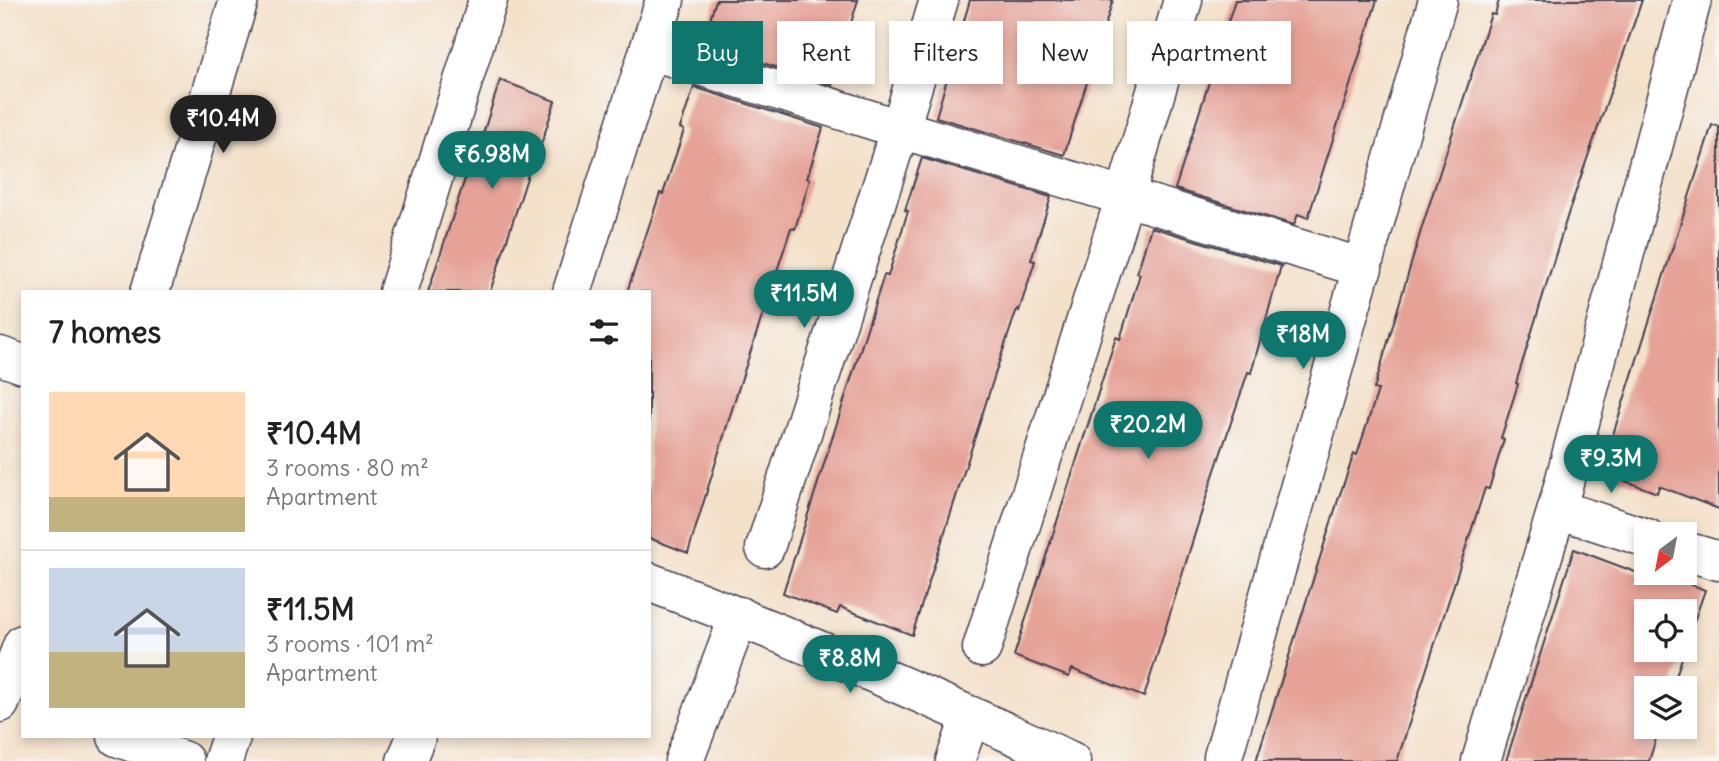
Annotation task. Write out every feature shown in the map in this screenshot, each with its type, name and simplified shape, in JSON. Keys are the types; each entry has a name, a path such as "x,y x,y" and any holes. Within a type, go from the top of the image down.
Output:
{"street":[{"path":"150,290 239,0"},
{"path":"399,290 488,0"},
{"path":"573,290 665,0"},
{"path":"765,548 939,0"},
{"path":"982,648 1125,197 1184,0"},
{"path":"1223,757 1438,0"},
{"path":"1481,761 1556,509 1692,0"},
{"path":"649,50 900,129 1363,268"},
{"path":"0,356 21,362"},
{"path":"1556,509 1634,534"},
{"path":"1698,555 1719,561"},
{"path":"651,583 739,616 1071,761"},
{"path":"684,761 739,616"},
{"path":"9,700 21,652"},
{"path":"955,761 971,716"},
{"path":"120,738 184,761"},
{"path":"223,761 231,738"},
{"path":"406,761 416,738"}],"building":[{"path":"716,0 858,0 852,21 777,21 777,67 763,63 763,21 710,21"},
{"path":"970,0 1113,0 1106,21 1017,21 1017,84 1086,84 1064,155 936,117 946,84 1003,84 1003,21 964,21"},
{"path":"1235,0 1377,0 1308,218 1298,214 1294,225 1175,189 1208,84 1291,84 1291,21 1228,21"},
{"path":"1499,0 1642,0 1568,214 1516,383 1518,384 1501,438 1504,439 1489,489 1485,488 1397,761 1256,761 1339,497 1354,454 1357,455 1378,390 1374,389 1422,227 1491,14 1495,15"},
{"path":"500,80 555,101 539,151 536,150 491,290 429,290 479,136 482,137"},
{"path":"694,87 823,128 795,229 791,228 688,553 651,539 651,290 628,290 684,130 680,128"},
{"path":"1712,125 1719,126 1719,509 1659,486 1657,493 1601,472"},
{"path":"922,158 1051,197 1031,260 1035,261 998,365 912,635 840,607 837,614 783,593 884,275 888,276"},
{"path":"1151,227 1281,266 1251,373 1248,372 1211,482 1144,697 1072,669 1069,677 1014,656 1116,337 1120,339"},
{"path":"1574,549 1634,572 1634,585 1692,585 1705,590 1697,613 1697,599 1634,599 1634,662 1681,662 1676,676 1634,676 1634,739 1656,739 1649,761 1506,761"}]}
